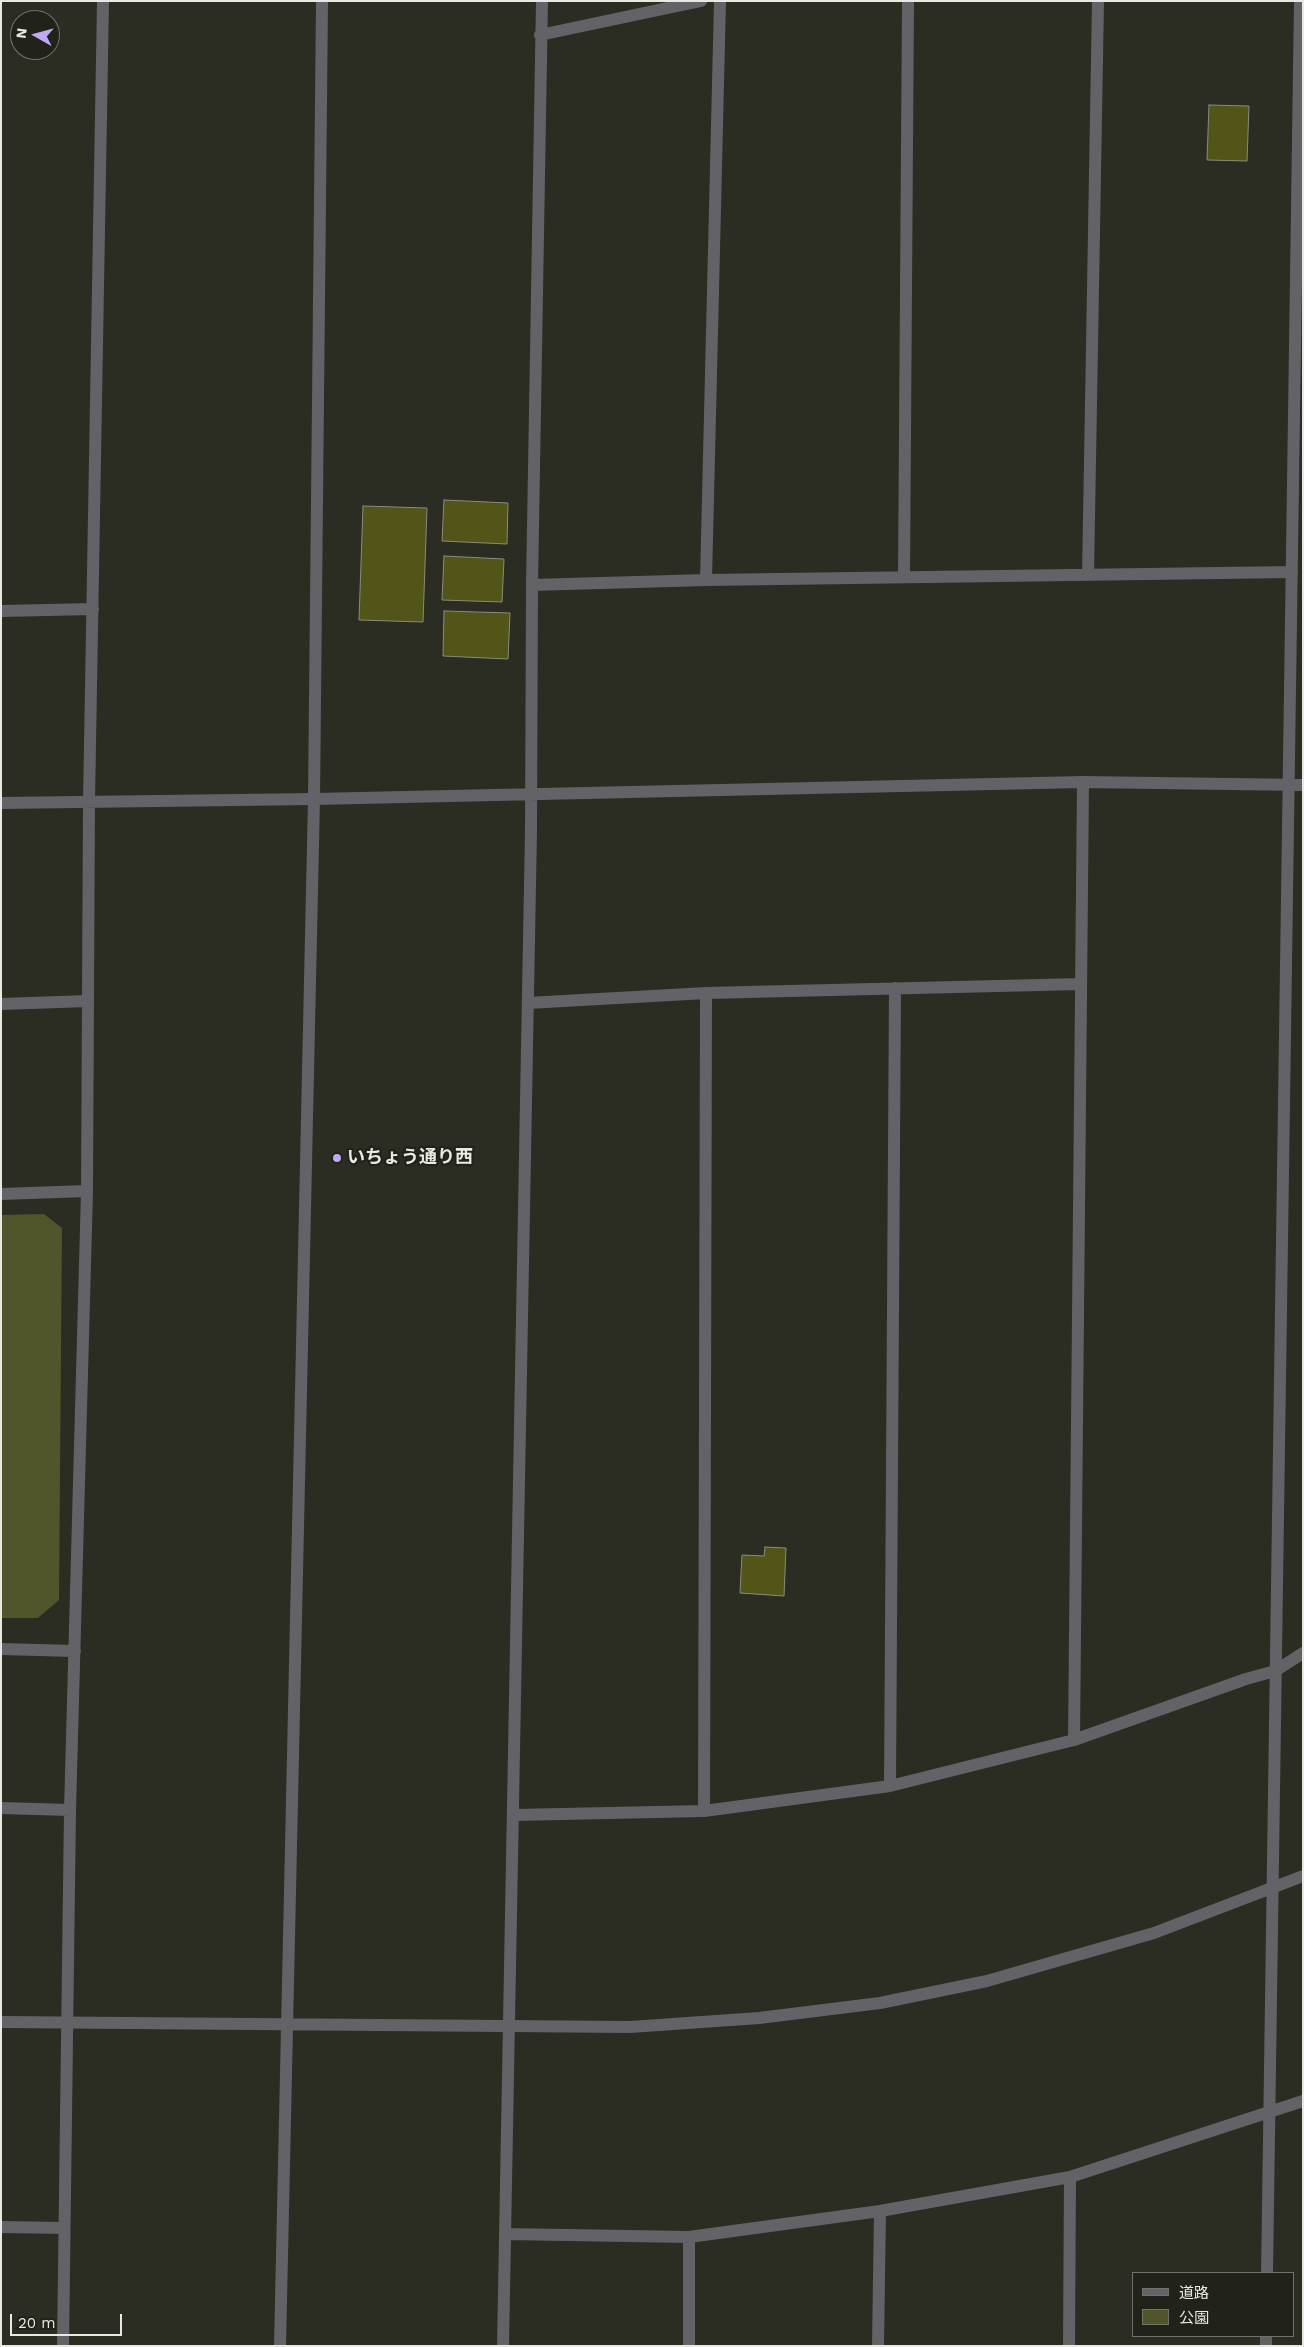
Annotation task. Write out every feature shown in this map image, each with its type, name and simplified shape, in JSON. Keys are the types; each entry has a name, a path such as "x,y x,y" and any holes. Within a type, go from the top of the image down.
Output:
{"street":[{"path":"63,2346 70,1810 87,1191 89,801 103,1"},
{"path":"280,2346 314,799 322,1"},
{"path":"503,2346 528,1003 532,585 542,1"},
{"path":"540,35 701,1"},
{"path":"706,580 720,1"},
{"path":"904,577 908,1"},
{"path":"1088,575 1098,1"},
{"path":"1267,2272 1271,1890 1300,1"},
{"path":"532,585 706,580 1292,572"},
{"path":"1,611 93,609"},
{"path":"1074,1740 1083,782"},
{"path":"1,803 314,799 1083,782 1303,785"},
{"path":"528,1003 706,993 1081,984"},
{"path":"890,1786 895,988"},
{"path":"704,1811 706,993"},
{"path":"1,1004 88,1001"},
{"path":"1,1194 87,1191"},
{"path":"1,1649 75,1651"},
{"path":"514,1815 704,1811 890,1786 1074,1740 1246,1679 1275,1671 1303,1653"},
{"path":"1,1808 70,1810"},
{"path":"1,2022 630,2027 759,2018 880,2002 987,1981 1154,1933 1271,1890 1303,1876"},
{"path":"506,2234 689,2237 880,2211 1070,2177 1269,2114 1303,2101"},
{"path":"1069,2346 1070,2177"},
{"path":"878,2346 880,2211"},
{"path":"1,2227 64,2228"},
{"path":"689,2237 689,2346"}],"green space":[{"path":"44,1214 62,1228 59,1600 38,1618 1,1618 1,1215"}],"building":[{"path":"1209,105 1249,106 1247,161 1207,160"},
{"path":"444,500 508,503 507,544 442,541"},
{"path":"363,506 427,508 423,622 359,620"},
{"path":"444,556 504,559 502,602 442,600"},
{"path":"444,611 510,613 508,659 443,656"},
{"path":"765,1547 786,1548 784,1596 740,1593 742,1555 764,1556"}],"place":[{"name":"いちょう通り西","path":"337,1158"}]}
